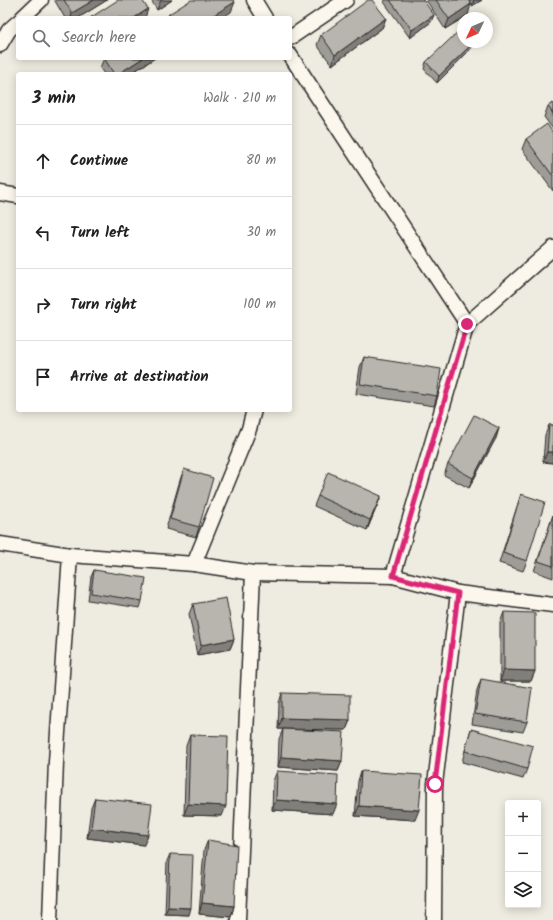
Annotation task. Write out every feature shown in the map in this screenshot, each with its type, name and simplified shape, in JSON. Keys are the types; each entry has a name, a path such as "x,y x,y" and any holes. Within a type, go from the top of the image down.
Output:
{"street":[{"path":"24,16 41,0"},
{"path":"254,0 264,16"},
{"path":"292,37 346,0"},
{"path":"0,45 9,27"},
{"path":"292,58 467,324"},
{"path":"0,192 16,196"},
{"path":"393,576 467,324 553,248"},
{"path":"194,564 253,412"},
{"path":"0,544 70,555 194,564 253,573 393,576 458,593 553,606"},
{"path":"50,920 56,762 70,555"},
{"path":"238,920 253,573"},
{"path":"434,920 435,784 458,593"}],"building":[{"path":"64,0 94,0 72,13"},
{"path":"118,0 142,0 148,9 137,16 93,16"},
{"path":"191,0 233,0 235,2 212,16 170,16 169,14"},
{"path":"368,0 372,0 386,18 335,55 321,35"},
{"path":"390,0 423,0 434,15 412,30"},
{"path":"436,0 468,0 471,4 457,12 449,19"},
{"path":"457,33 457,48 468,48 439,76 426,62"},
{"path":"105,60 140,60 121,72 113,72"},
{"path":"553,103 553,114 548,106"},
{"path":"547,124 553,133 553,176 526,139"},
{"path":"364,357 441,369 437,396 360,384"},
{"path":"474,415 499,428 473,478 448,464"},
{"path":"549,425 553,425 553,452 547,452"},
{"path":"184,469 213,478 199,527 170,519"},
{"path":"328,472 381,496 370,520 318,496"},
{"path":"521,494 545,502 527,561 503,553"},
{"path":"553,515 553,566 538,561"},
{"path":"94,570 146,578 142,601 91,593"},
{"path":"226,598 234,639 201,645 193,604"},
{"path":"504,612 535,613 535,671 504,670"},
{"path":"481,679 532,688 527,722 475,714"},
{"path":"282,693 350,695 350,720 282,718"},
{"path":"283,729 344,732 342,761 281,757"},
{"path":"471,729 533,746 527,769 465,751"},
{"path":"190,735 228,736 226,806 188,804"},
{"path":"277,771 338,775 337,804 276,800"},
{"path":"361,771 422,775 419,810 359,806"},
{"path":"95,798 152,804 148,835 91,828"},
{"path":"208,840 237,845 234,906 202,903"},
{"path":"170,854 193,855 191,908 168,907"}],"route":[{"path":"435,784 458,593 393,576 467,324"}]}
